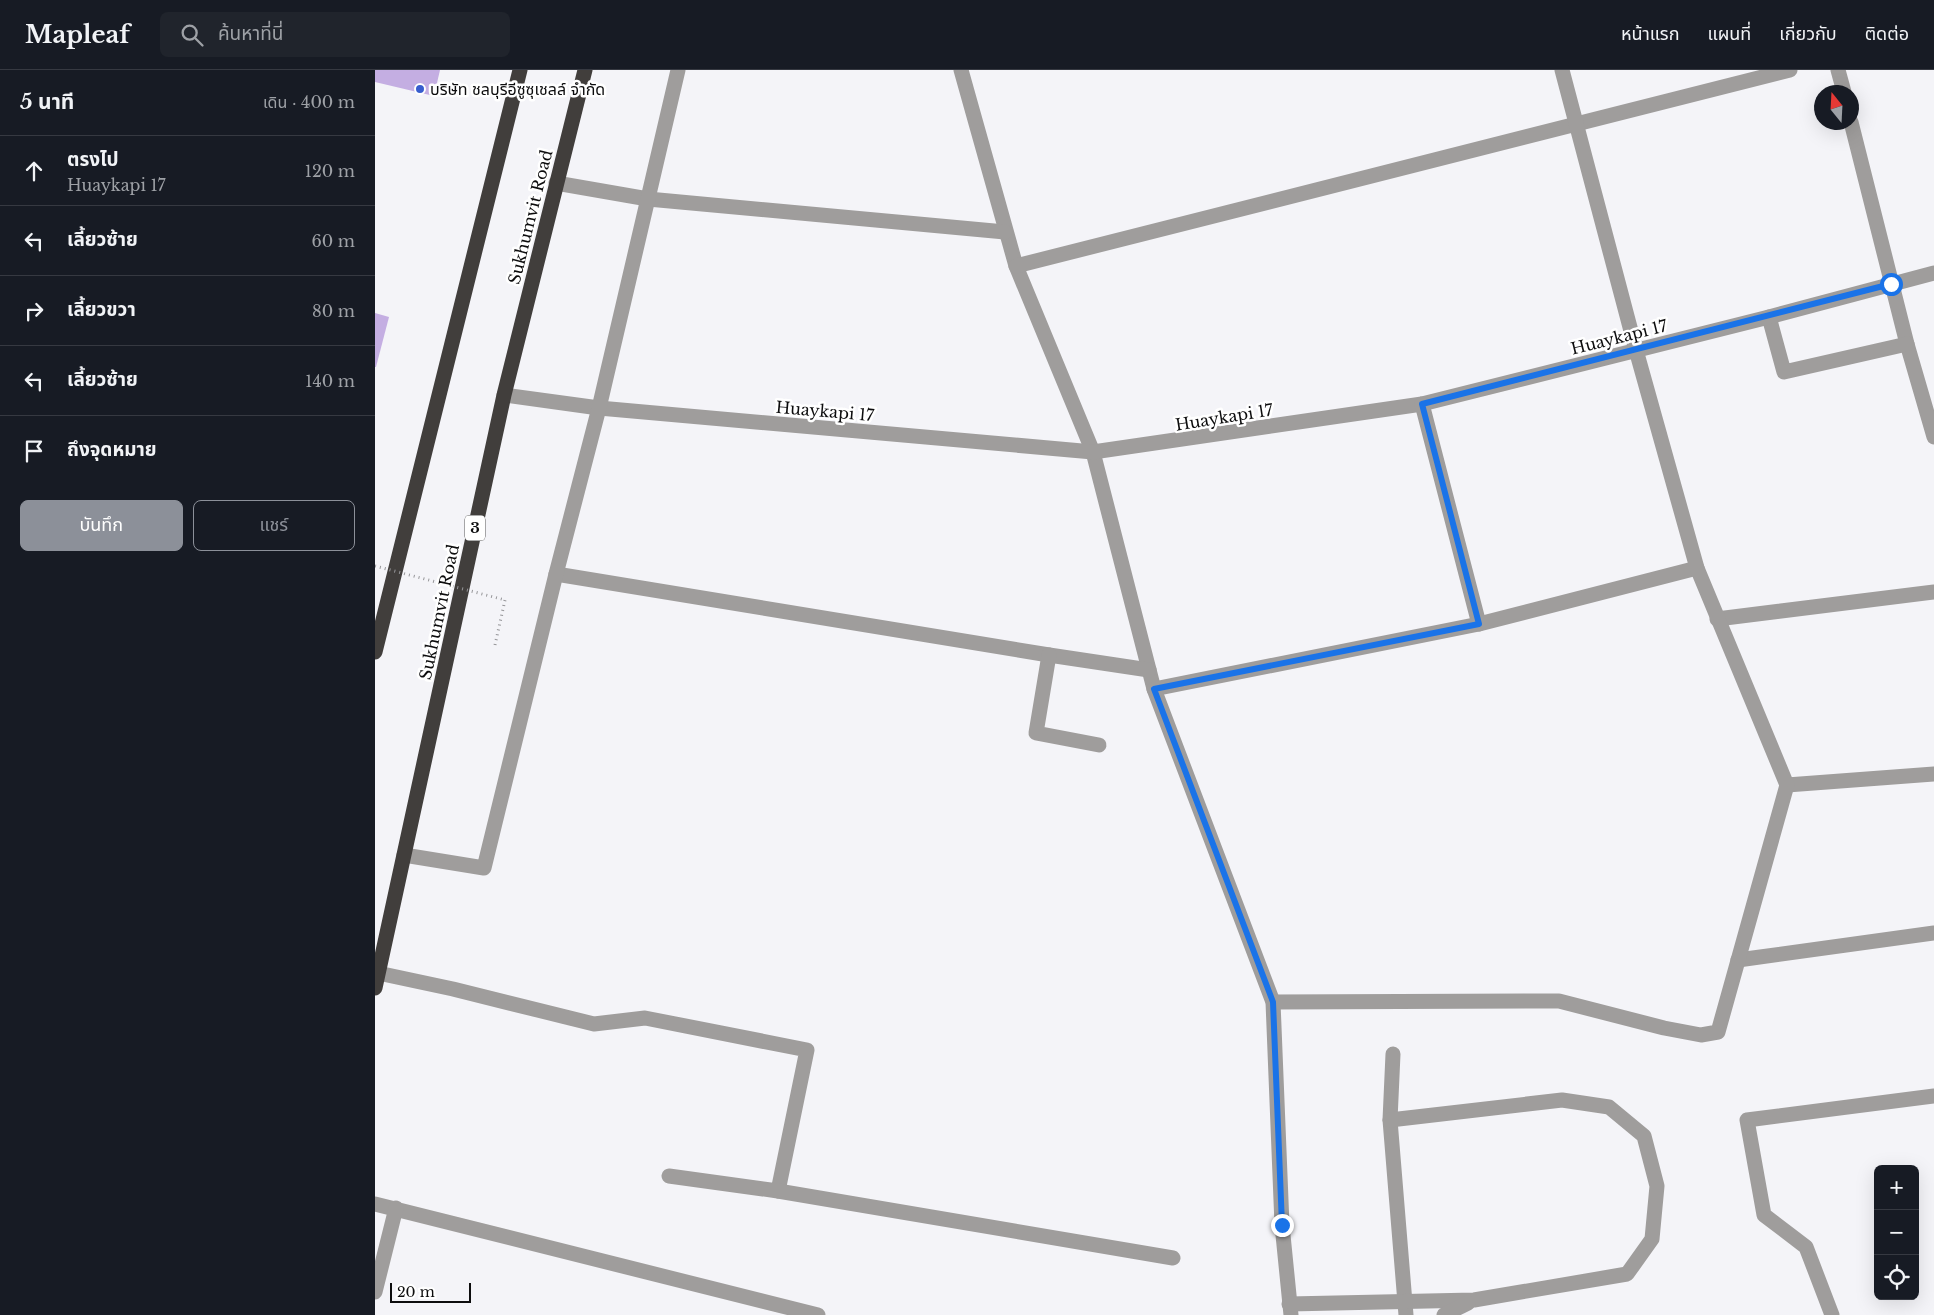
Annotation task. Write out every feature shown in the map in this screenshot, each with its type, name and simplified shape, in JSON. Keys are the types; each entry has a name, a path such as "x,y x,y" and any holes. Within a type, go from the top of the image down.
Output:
{"highway":[{"path":"375,652 520,70"},
{"name":"Sukhumvit Road","path":"377,981 504,395 585,70"}],"street":[{"path":"404,855 484,868 599,408 678,70"},
{"path":"961,70 1015,266 1093,452 1154,689 1273,1002 1282,1225 1290,1309 1405,1308 1474,1300 1627,1274 1652,1239 1657,1186 1644,1136 1609,1107 1562,1100 1390,1120"},
{"path":"1273,1002 1559,1001 1664,1028 1701,1035 1719,1032 1787,785 1697,568 1636,350 1562,70"},
{"path":"1015,266 1790,70"},
{"path":"1838,70 1842,85"},
{"path":"1853,130 1891,284 1934,437"},
{"path":"556,183 648,199 1005,232"},
{"name":"Huaykapi 17","path":"504,395 599,408 1093,452 1422,404 1769,317 1934,272"},
{"path":"1769,317 1784,372 1907,344"},
{"path":"1422,404 1479,624"},
{"path":"1154,689 1479,624 1697,568"},
{"path":"556,574 1149,670"},
{"path":"1717,619 1934,592"},
{"path":"1049,655 1036,733 1099,745"},
{"path":"1787,785 1934,774"},
{"path":"1738,960 1934,932"},
{"path":"377,981 453,989 594,1024 645,1018 807,1050 778,1191"},
{"path":"1393,1054 1390,1120 1405,1308"},
{"path":"1832,1315 1806,1247 1764,1214 1747,1120 1934,1096"},
{"path":"669,1176 778,1191 1173,1258"},
{"path":"375,1204 818,1315"},
{"path":"375,1292 396,1208"},
{"path":"1444,1315 1474,1300"}],"path":[{"path":"375,566 505,600 495,645"}],"building":[{"name":"บริษัท ชลบุรีอีซูซุเชลล์ จำกัด","path":"375,70 440,70 434,96 375,82"},
{"path":"375,313 389,317 376,367 375,367"}],"place":[{"name":"บริษัท ชลบุรีอีซูซุเชลล์ จำกัด","path":"420,89"}],"route":[{"path":"1282,1225 1273,1002 1154,689 1479,624 1422,404 1769,317 1891,284"}]}
